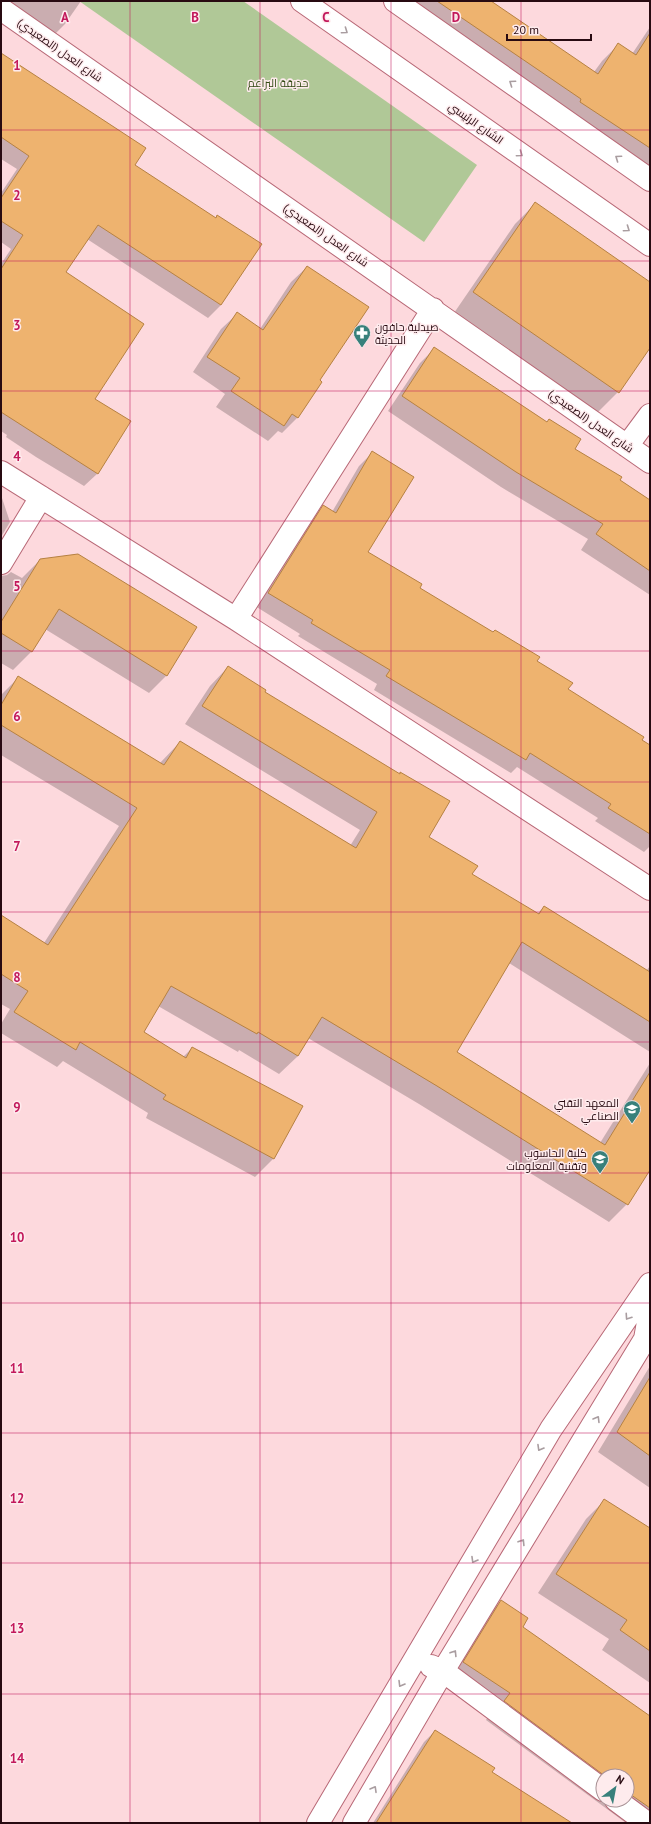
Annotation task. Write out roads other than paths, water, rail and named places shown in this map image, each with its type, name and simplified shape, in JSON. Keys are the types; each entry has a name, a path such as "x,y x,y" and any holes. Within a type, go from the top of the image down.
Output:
{"street":[{"name":"الشارع الرئيسي","path":"302,1 650,245"},
{"path":"395,1 650,180"},
{"name":"شارع العدل (الصعيدي)","path":"1,9 650,462"},
{"path":"236,619 432,309"},
{"path":"627,446 650,415"},
{"path":"1,472 236,619 650,889"},
{"path":"1,563 41,497"},
{"path":"318,1823 417,1659 551,1429 650,1284"},
{"path":"354,1823 443,1672 645,1339 650,1311"},
{"path":"551,1429 582,1444"},
{"path":"417,1659 443,1672 595,1784"},
{"path":"627,1808 647,1823"}],"place":[{"name":"صيدلية حافون الحديثة","path":"362,348"},
{"name":"المعهد التقني الصناعي","path":"632,1124"},
{"name":"كلية الحاسوب وتقنية المعلومات","path":"600,1174"}],"park label":[{"name":"حديقة البراعم","path":"278,83"}]}
